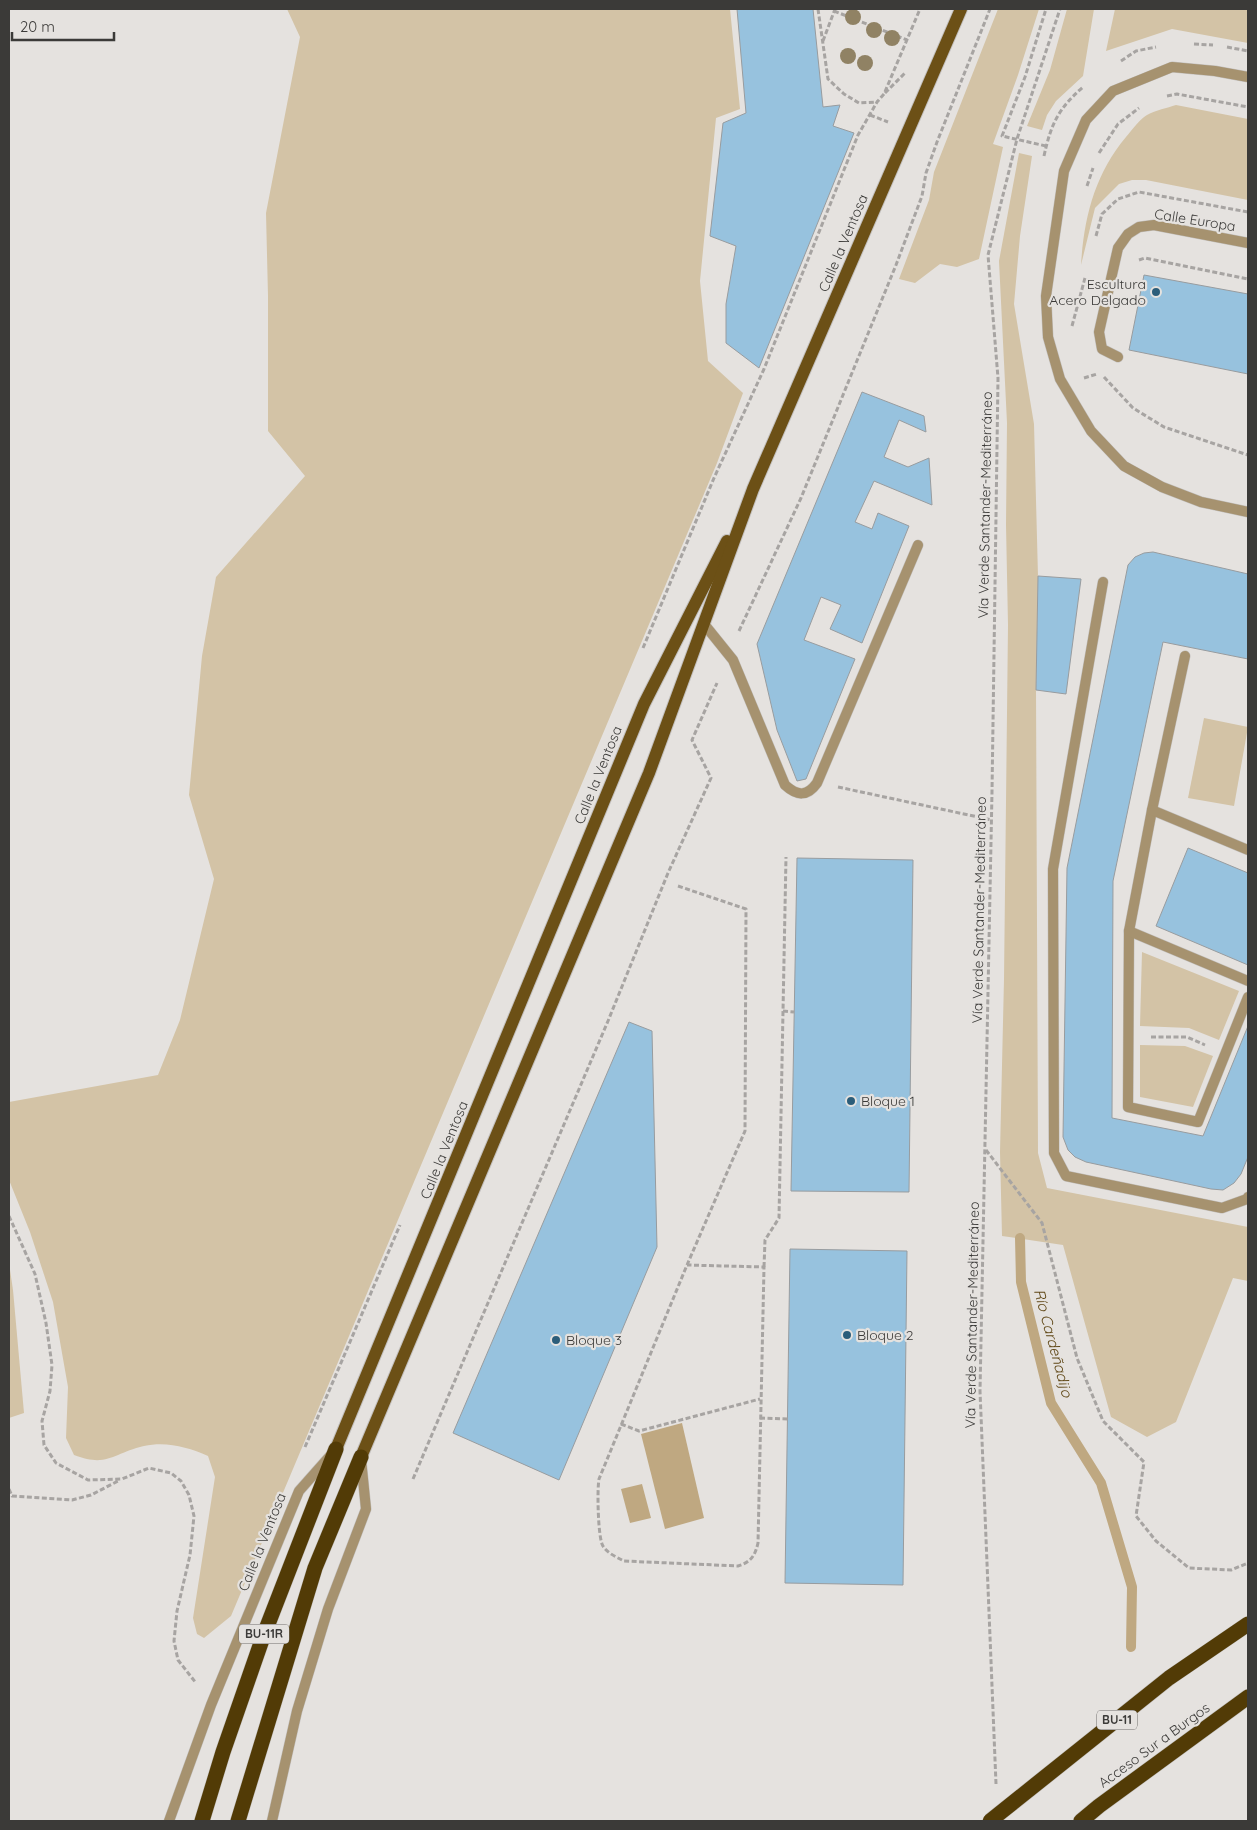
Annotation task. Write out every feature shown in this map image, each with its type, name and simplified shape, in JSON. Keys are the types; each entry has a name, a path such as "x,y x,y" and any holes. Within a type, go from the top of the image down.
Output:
{"highway":[{"name":"BU-11R","path":"202,1821 223,1752 263,1636 336,1450"},
{"name":"BU-11R","path":"238,1821 315,1568 361,1457"},
{"name":"BU-11","path":"990,1821 1169,1678 1248,1624"},
{"name":"Acceso Sur a Burgos","path":"1081,1821 1248,1697"}],"main road":[{"name":"Calle la Ventosa","path":"361,1457 649,773 753,490 960,9"},
{"name":"Calle la Ventosa","path":"336,1450 644,704 753,490"}],"street":[{"path":"1248,77 1215,71 1172,67 1113,92 1086,120 1064,171 1046,296 1048,337 1060,379 1091,431 1124,466 1162,487 1201,502 1248,512"},
{"name":"Calle Europa","path":"1118,357 1102,349 1099,332 1118,248 1128,234 1139,227 1154,225 1248,243"},
{"path":"704,624 734,660 785,785 793,792 802,794 811,791 817,783 918,545"},
{"path":"1103,582 1053,869 1054,1153 1066,1176 1222,1208 1247,1200 1248,1197"},
{"path":"1185,656 1152,810 1129,931 1128,1107 1198,1122 1248,997"},
{"path":"1152,810 1248,850"},
{"path":"1129,931 1248,981"},
{"name":"Calle la Ventosa","path":"169,1821 215,1696 299,1491 336,1450"},
{"name":"Calle la Ventosa","path":"272,1821 297,1711 328,1609 366,1509 361,1457"}],"path":[{"path":"818,9 828,79 844,94 859,103 877,102"},
{"path":"764,368 858,136 877,102 884,94 920,9"},
{"path":"740,631 801,498 892,274 922,196 926,173 937,142 990,9"},
{"path":"1046,9 1025,77 1002,136 1046,146"},
{"name":"Vía Verde Santander-Mediterráneo","path":"996,1792 980,1391 992,820 998,378 988,255 1017,139 1060,9"},
{"path":"822,41 835,10 907,40"},
{"path":"1163,97 1178,94 1248,108"},
{"path":"1096,158 1118,124 1143,105"},
{"path":"870,115 889,123"},
{"path":"930,139 937,142"},
{"path":"1087,186 1093,167"},
{"path":"1135,261 1145,258 1248,279"},
{"path":"1071,317 1072,326"},
{"path":"1081,378 1100,373 1133,408 1164,428 1248,455"},
{"path":"412,1478 604,1030 668,873 711,778 692,740 718,678"},
{"path":"817,783 992,820"},
{"path":"678,886 746,909 745,1131 687,1265 599,1479 597,1490 602,1544 611,1554 624,1561 738,1566 747,1563 755,1555 758,1543 765,1240 779,1218 786,857"},
{"path":"783,1011 794,1012"},
{"path":"1127,1036 1187,1038 1226,1053"},
{"path":"985,1150 1042,1223 1077,1358 1103,1421 1144,1462 1136,1516 1156,1541 1188,1568 1231,1570 1248,1563"},
{"path":"9,1216 36,1274 46,1323 52,1365 50,1391 42,1421 44,1445 56,1463 88,1480 122,1479"},
{"path":"687,1265 764,1268"},
{"path":"622,1424 639,1431 760,1399"},
{"path":"760,1418 788,1419"},
{"path":"9,1489 12,1496 72,1500 92,1495 122,1479 149,1468 171,1473 181,1481 189,1495 194,1516 190,1555 177,1611 174,1641 178,1660 197,1686 215,1696"}],"shaded area":[{"path":"287,9 730,9 740,109 716,118 700,281 708,361 743,393 717,463 231,1616 204,1638 197,1634 193,1618 215,1477 208,1456 185,1448 160,1444 133,1449 103,1460 85,1459 74,1455 66,1438 68,1387 53,1302 30,1232 9,1180 9,1102 158,1075 180,1020 214,879 189,795 202,656 216,577 305,476 268,431 266,213 300,37"},
{"path":"998,9 1039,9 993,144 1003,147 979,259 957,267 940,264 915,283 899,279 929,200 934,172"},
{"path":"1067,9 1094,9 1083,76 1056,101 1047,115 1042,130 1027,126 1050,70"},
{"path":"1115,9 1248,9 1248,43 1172,29 1106,51"},
{"path":"1176,105 1248,119 1248,200 1146,180 1132,180 1119,184 1095,208 1081,265 1088,213 1106,166 1115,151 1141,120 1154,112"},
{"path":"1019,153 1032,156 1020,236 1014,304 1034,424 1038,576 1036,690 1038,1153 1047,1188 1248,1227 1248,1281 1233,1278 1176,1422 1147,1437 1111,1417 1063,1245 1002,1236 1000,1152 1008,625 1006,525 1007,423 999,261"},
{"path":"1204,718 1248,727 1234,806 1188,798"},
{"path":"1142,952 1239,991 1219,1040 1189,1028 1140,1026"},
{"path":"1140,1045 1185,1046 1213,1056 1193,1107 1140,1097"},
{"path":"9,1263 24,1413 9,1418"},
{"path":"682,1423 704,1518 665,1529 641,1434"},
{"path":"642,1484 651,1518 630,1523 621,1489"}],"building":[{"path":"737,9 813,9 823,107 840,105 833,126 854,133 759,368 726,343 726,304 736,246 710,236 723,123 746,113"},
{"path":"1144,275 1248,294 1248,374 1129,350"},
{"path":"862,392 924,416 926,432 899,420 884,457 908,467 929,458 932,505 874,481 855,522 872,529 878,513 909,526 862,643 830,629 841,605 821,597 804,640 855,659 806,779 797,781 777,730 757,644"},
{"path":"1153,552 1248,574 1248,659 1163,642 1113,881 1112,1118 1203,1136 1248,1026 1248,1157 1241,1174 1234,1183 1223,1190 1086,1162 1075,1157 1068,1150 1063,1137 1067,868 1128,565 1135,557"},
{"path":"1038,576 1081,579 1066,694 1036,690"},
{"path":"1188,848 1248,873 1248,965 1156,926"},
{"name":"Bloque 1","path":"797,858 913,860 909,1192 791,1191"},
{"name":"Bloque 3","path":"629,1022 652,1031 657,1247 559,1480 453,1433"},
{"name":"Bloque 2","path":"790,1249 907,1251 903,1585 785,1583"}],"waterway":[{"name":"Río Cardeñadijo","path":"1020,1238 1021,1282 1051,1403 1101,1483 1132,1587 1131,1647"}],"place":[{"name":"Escultura Acero Delgado","path":"1156,292"},
{"name":"Bloque 1","path":"851,1101"},
{"name":"Bloque 2","path":"847,1335"},
{"name":"Bloque 3","path":"556,1340"}]}
